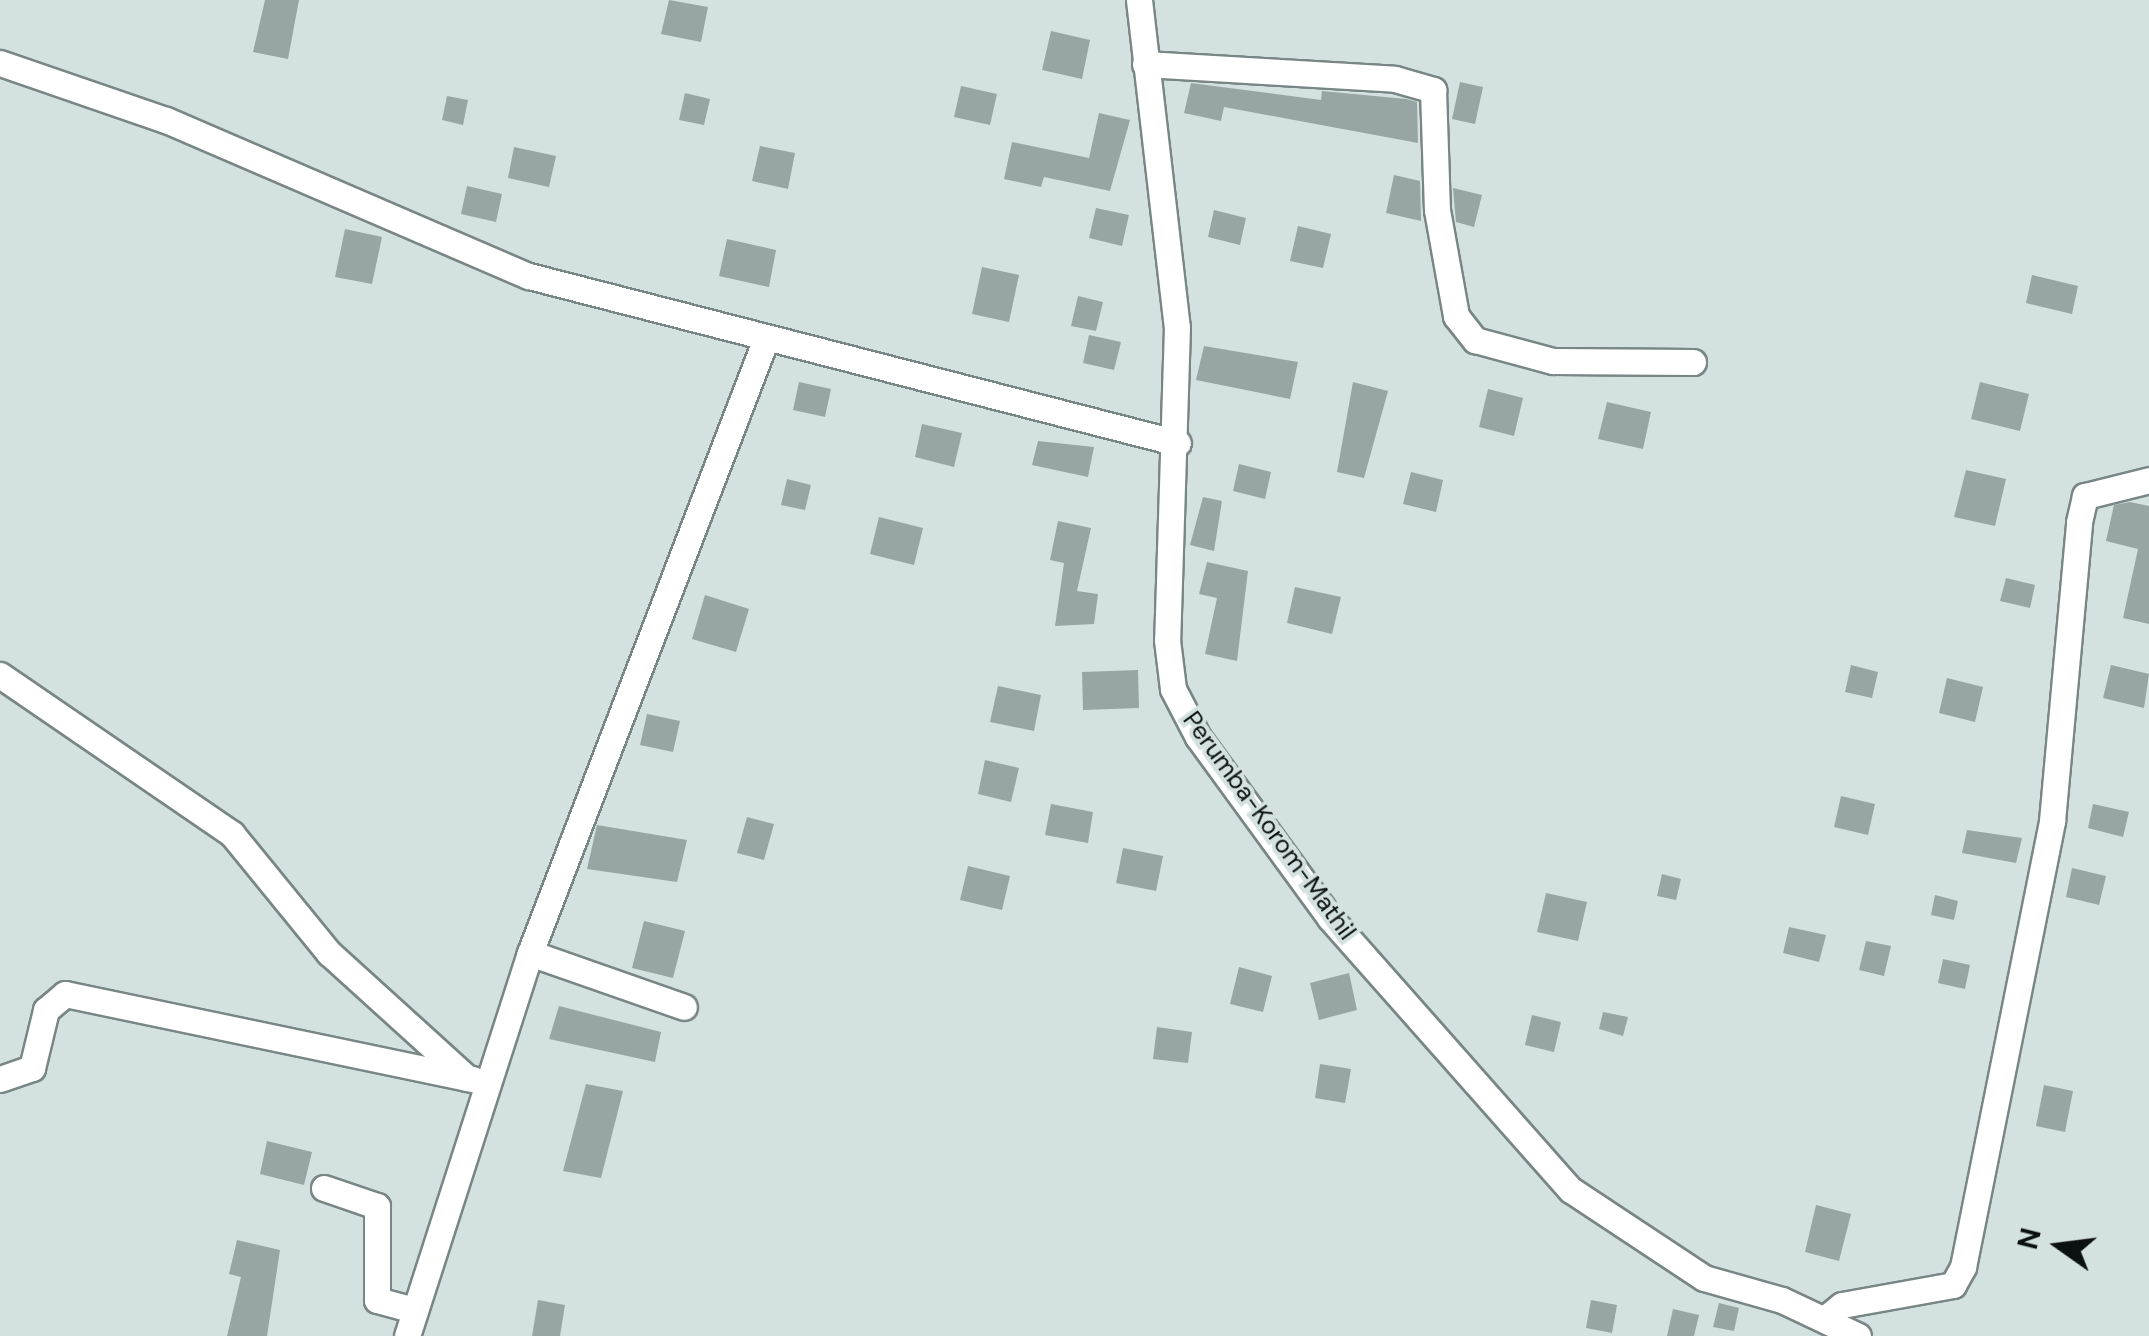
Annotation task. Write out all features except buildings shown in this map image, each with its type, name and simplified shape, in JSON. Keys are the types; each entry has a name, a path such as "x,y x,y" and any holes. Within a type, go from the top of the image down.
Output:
{"street":[{"name":"Perumba-Korom-Mathil","path":"1139,0 1177,327 1178,444 1167,640 1173,688 1330,918 1570,1190 1704,1278 1827,1317 1858,1336"},
{"path":"0,63 166,120 529,276 765,341 1178,444"},
{"path":"1144,64 1395,79 1433,90 1436,210 1456,316 1475,340 1553,361 1693,362"},
{"path":"406,1336 477,1080 530,953 765,341"},
{"path":"1827,1317 1842,1305 1953,1285 1964,1266 2052,821 2085,496 2149,480"},
{"path":"0,675 232,834 329,952 477,1080"},
{"path":"530,953 684,1007"},
{"path":"0,1080 32,1068 46,1010 65,994 477,1080"},
{"path":"324,1188 378,1206 377,1300 415,1310"}]}
